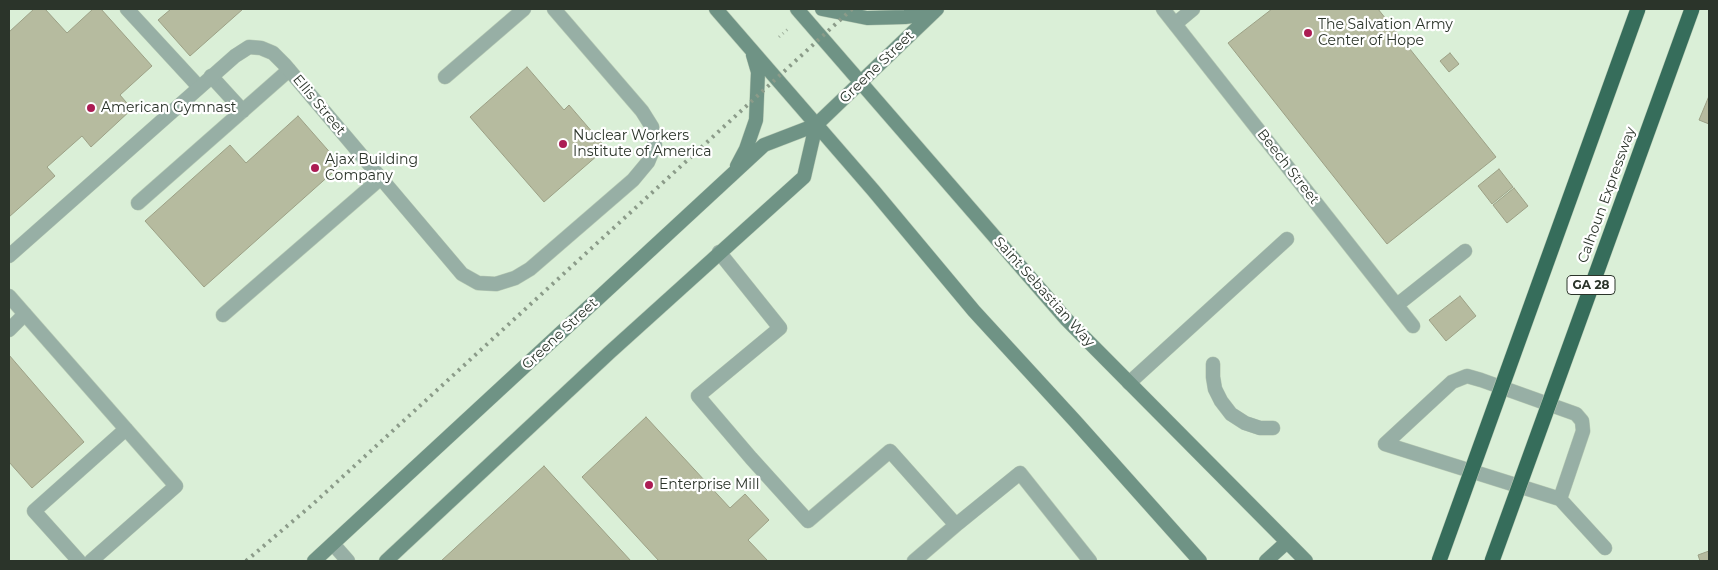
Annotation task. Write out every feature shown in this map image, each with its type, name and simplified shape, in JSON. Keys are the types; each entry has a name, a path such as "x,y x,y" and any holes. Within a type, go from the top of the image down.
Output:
{"highway":[{"path":"1439,561 1638,9"},
{"name":"Calhoun Expressway","path":"1492,561 1692,9"}],"main road":[{"path":"716,9 873,190 974,312 1200,561"},
{"name":"Saint Sebastian Way","path":"798,9 1066,319 1306,561"},
{"path":"822,9 867,18 905,17 935,11"},
{"name":"Greene Street","path":"314,561 764,145 816,125 935,11"},
{"path":"726,181 736,169 746,149 756,120 758,72 751,50"},
{"path":"386,561 719,252 804,177 816,125"},
{"path":"1266,561 1287,542"}],"street":[{"path":"127,9 199,87"},
{"path":"445,77 524,9"},
{"name":"Ellis Street","path":"9,256 211,76 248,47 261,48 273,53 462,274 478,283 496,284 515,278 530,269 633,180 648,162 655,145 652,127 642,111 554,9"},
{"name":"Beech Street","path":"1163,9 1414,326"},
{"path":"1175,24 1193,9"},
{"path":"138,203 289,70"},
{"path":"211,76 243,111"},
{"path":"223,315 381,178"},
{"path":"1129,382 1287,239"},
{"path":"1397,305 1465,251"},
{"path":"719,252 780,328 698,396 751,458 808,521 890,451 956,525"},
{"path":"9,296 176,486 91,561"},
{"path":"9,330 25,314"},
{"path":"1213,364 1215,389 1231,414 1245,423 1260,428 1274,428"},
{"path":"1560,499 1583,432 1582,421 1576,414 1482,380 1467,376 1452,382 1384,444 1560,499 1605,548"},
{"path":"79,561 34,511 126,429"},
{"path":"914,561 1020,473 1090,561"},
{"path":"333,544 348,561"}],"path":[{"path":"779,37 792,26"}],"building":[{"path":"34,9 45,9 67,33 93,9 101,9 152,66 120,95 132,109 91,147 82,136 47,167 55,176 9,217 9,32"},
{"path":"171,9 243,9 190,56 158,20"},
{"path":"1272,9 1378,9 1496,157 1387,244 1228,43"},
{"path":"1450,53 1459,64 1449,72 1440,61"},
{"path":"527,67 564,110 569,105 606,148 544,202 470,117"},
{"path":"1709,96 1709,124 1699,120"},
{"path":"298,116 341,165 204,287 145,221 230,145 246,163"},
{"path":"1499,169 1513,187 1492,204 1478,186"},
{"path":"1514,188 1528,206 1507,223 1493,205"},
{"path":"1460,296 1476,316 1446,341 1429,320"},
{"path":"9,355 84,442 32,488 9,462"},
{"name":"Enterprise Mill","path":"646,417 730,508 745,494 769,520 748,540 768,561 659,561 582,477"},
{"path":"544,466 631,561 441,561"},
{"path":"1709,551 1709,561 1700,561 1698,555"}],"railway":[{"path":"246,561 313,504 852,9"}],"place":[{"name":"The Salvation Army Center of Hope","path":"1308,33"},
{"name":"American Gymnast","path":"91,108"},
{"name":"Nuclear Workers Institute of America","path":"563,144"},
{"name":"Ajax Building Company","path":"315,168"},
{"name":"Enterprise Mill","path":"649,485"}]}
